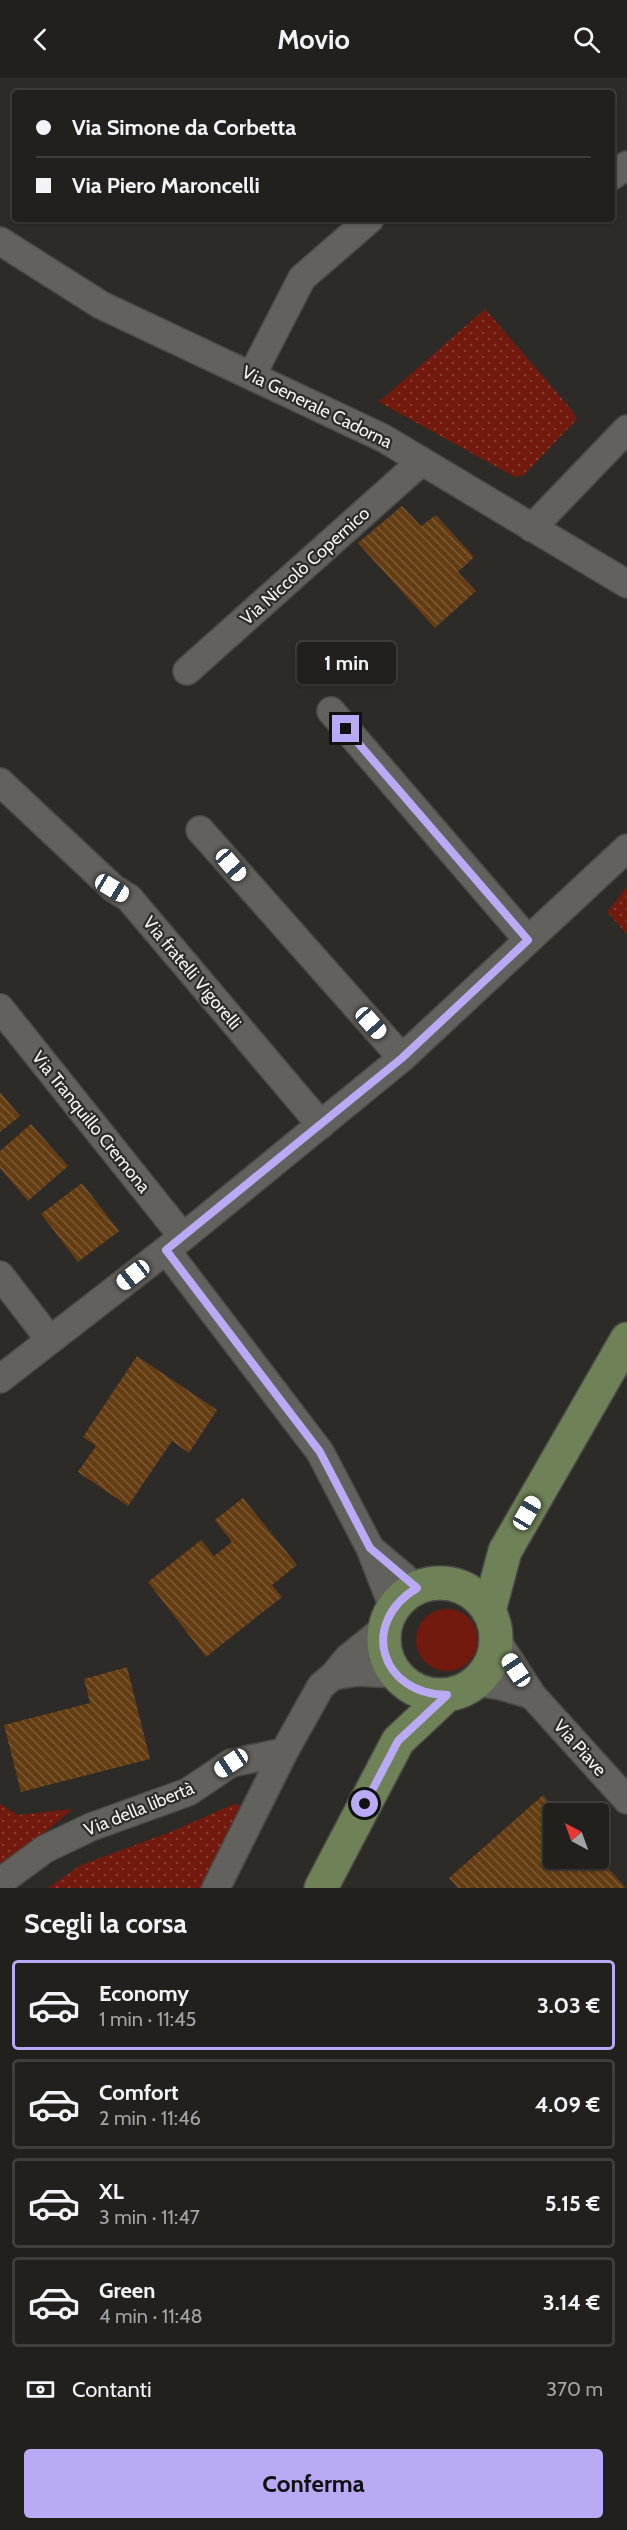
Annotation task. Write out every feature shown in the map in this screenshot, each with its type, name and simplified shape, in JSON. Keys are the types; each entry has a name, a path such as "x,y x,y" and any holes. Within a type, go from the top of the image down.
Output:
{"main road":[{"path":"493,1626 470,1592 457,1586 430,1584 398,1608 385,1653 398,1677 414,1689 430,1695 447,1695 463,1691 476,1682 491,1664 493,1626 505,1551 627,1339"},
{"path":"457,1586 505,1551"},
{"path":"398,1677 398,1741"},
{"path":"321,1888 398,1741 447,1695"}],"street":[{"path":"252,375 302,278 367,222"},
{"name":"Via Generale Cadorna","path":"0,241 102,305 383,438 627,584"},
{"path":"532,528 627,429"},
{"name":"Via Niccolò Copernico","path":"187,671 422,461"},
{"path":"331,711 528,940"},
{"name":"Via fratelli Vigorelli","path":"0,782 112,888 129,898 321,1125"},
{"path":"200,830 402,1058"},
{"path":"0,1378 174,1243 402,1058 627,848"},
{"name":"Via Tranquillo Cremona","path":"0,1008 174,1243 320,1452 398,1608"},
{"path":"0,1275 50,1340"},
{"path":"216,1888 284,1752 321,1686 398,1608"},
{"name":"Via Piave","path":"493,1626 532,1695 627,1800"},
{"path":"333,1676 358,1672 398,1677"},
{"path":"476,1682 532,1695"},
{"name":"Via della libertà","path":"0,1882 45,1849 91,1827 188,1792 231,1763 284,1752"}],"shaded area":[{"path":"485,309 577,419 524,475 515,477 379,402"},
{"path":"627,887 627,934 607,912"},
{"path":"441,1609 453,1609 469,1618 476,1628 478,1640 476,1652 469,1662 453,1671 441,1671 430,1666 421,1657 416,1646 416,1634 421,1623 430,1614"},
{"path":"0,1804 18,1815 73,1809 0,1870"},
{"path":"234,1804 242,1806 201,1888 48,1888 81,1865 173,1831"}],"building":[{"path":"402,506 421,526 436,515 474,557 458,572 476,591 435,628 358,543"},
{"path":"0,1092 20,1116 0,1132"},
{"path":"31,1124 68,1166 28,1201 0,1168 0,1151"},
{"path":"82,1183 119,1231 78,1262 41,1214"},
{"path":"137,1356 217,1410 189,1453 172,1441 128,1506 78,1472 96,1446 83,1437"},
{"path":"243,1498 297,1565 272,1585 282,1597 206,1657 148,1582 201,1540 214,1556 232,1542 215,1520"},
{"path":"127,1667 150,1759 21,1792 4,1725 90,1703 84,1679"},
{"path":"543,1795 550,1803 543,1803 543,1869 609,1869 626,1888 458,1888 449,1878"}],"route":[{"path":"346,729 528,940 402,1058 166,1250 320,1452 370,1548 417,1588 393,1607 388,1617 384,1629 385,1653 389,1664 400,1680 430,1695 447,1695 398,1741 365,1804"}]}
